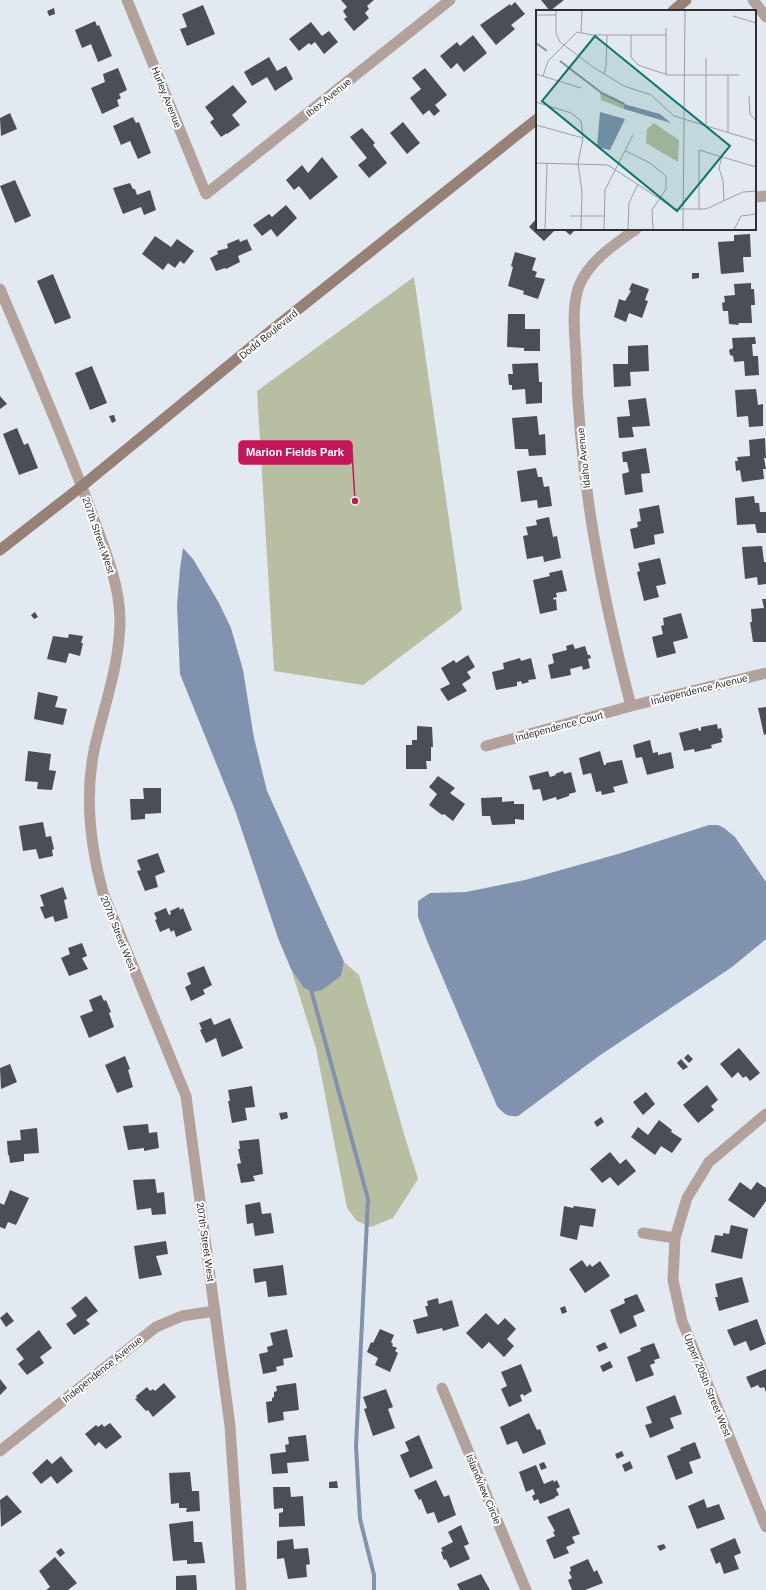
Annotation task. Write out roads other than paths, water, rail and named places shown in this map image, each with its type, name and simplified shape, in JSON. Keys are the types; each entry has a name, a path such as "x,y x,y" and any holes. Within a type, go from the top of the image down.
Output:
{"main road":[{"path":"673,10 686,0"},
{"name":"Dodd Boulevard","path":"0,550 82,486 267,334 536,120"}],"street":[{"name":"Hurley Avenue","path":"128,0 206,194"},
{"name":"Ibex Avenue","path":"206,194 450,0"},
{"path":"753,0 766,17"},
{"path":"756,197 766,196"},
{"name":"Idaho Avenue","path":"632,706 605,603 589,512 579,420 575,306 579,285 589,268 599,258 635,230"},
{"name":"207th Street West","path":"0,289 82,486 110,563 116,587 120,617 119,641 115,670 95,747 91,773 90,824 96,869 105,899 186,1096 230,1426 241,1590"},
{"name":"Independence Avenue","path":"632,706 766,673"},
{"name":"Independence Court","path":"486,746 632,706"},
{"name":"Upper 205th Street West","path":"766,1114 709,1162 687,1198 675,1238 673,1280 682,1321 766,1527"},
{"path":"643,1233 675,1238"},
{"name":"Independence Avenue","path":"0,1451 156,1327 182,1316 215,1311"},
{"name":"Islandview Circle","path":"442,1388 526,1590"}],"water":[{"path":"183,548 193,559 219,603 231,628 243,670 254,738 267,791 344,962 341,976 322,990 312,992 303,987 291,969 278,938 235,810 180,674 177,605"},
{"path":"709,825 718,825 735,837 766,882 766,939 732,967 599,1056 518,1116 511,1116 504,1113 497,1106 428,943 418,917 418,901 430,893 466,892 525,880 618,854"}],"waterway":[{"path":"310,986 368,1199 356,1446 360,1519 374,1575 374,1590"}],"place":[{"name":"Marion Fields Park","path":"355,501"}]}
